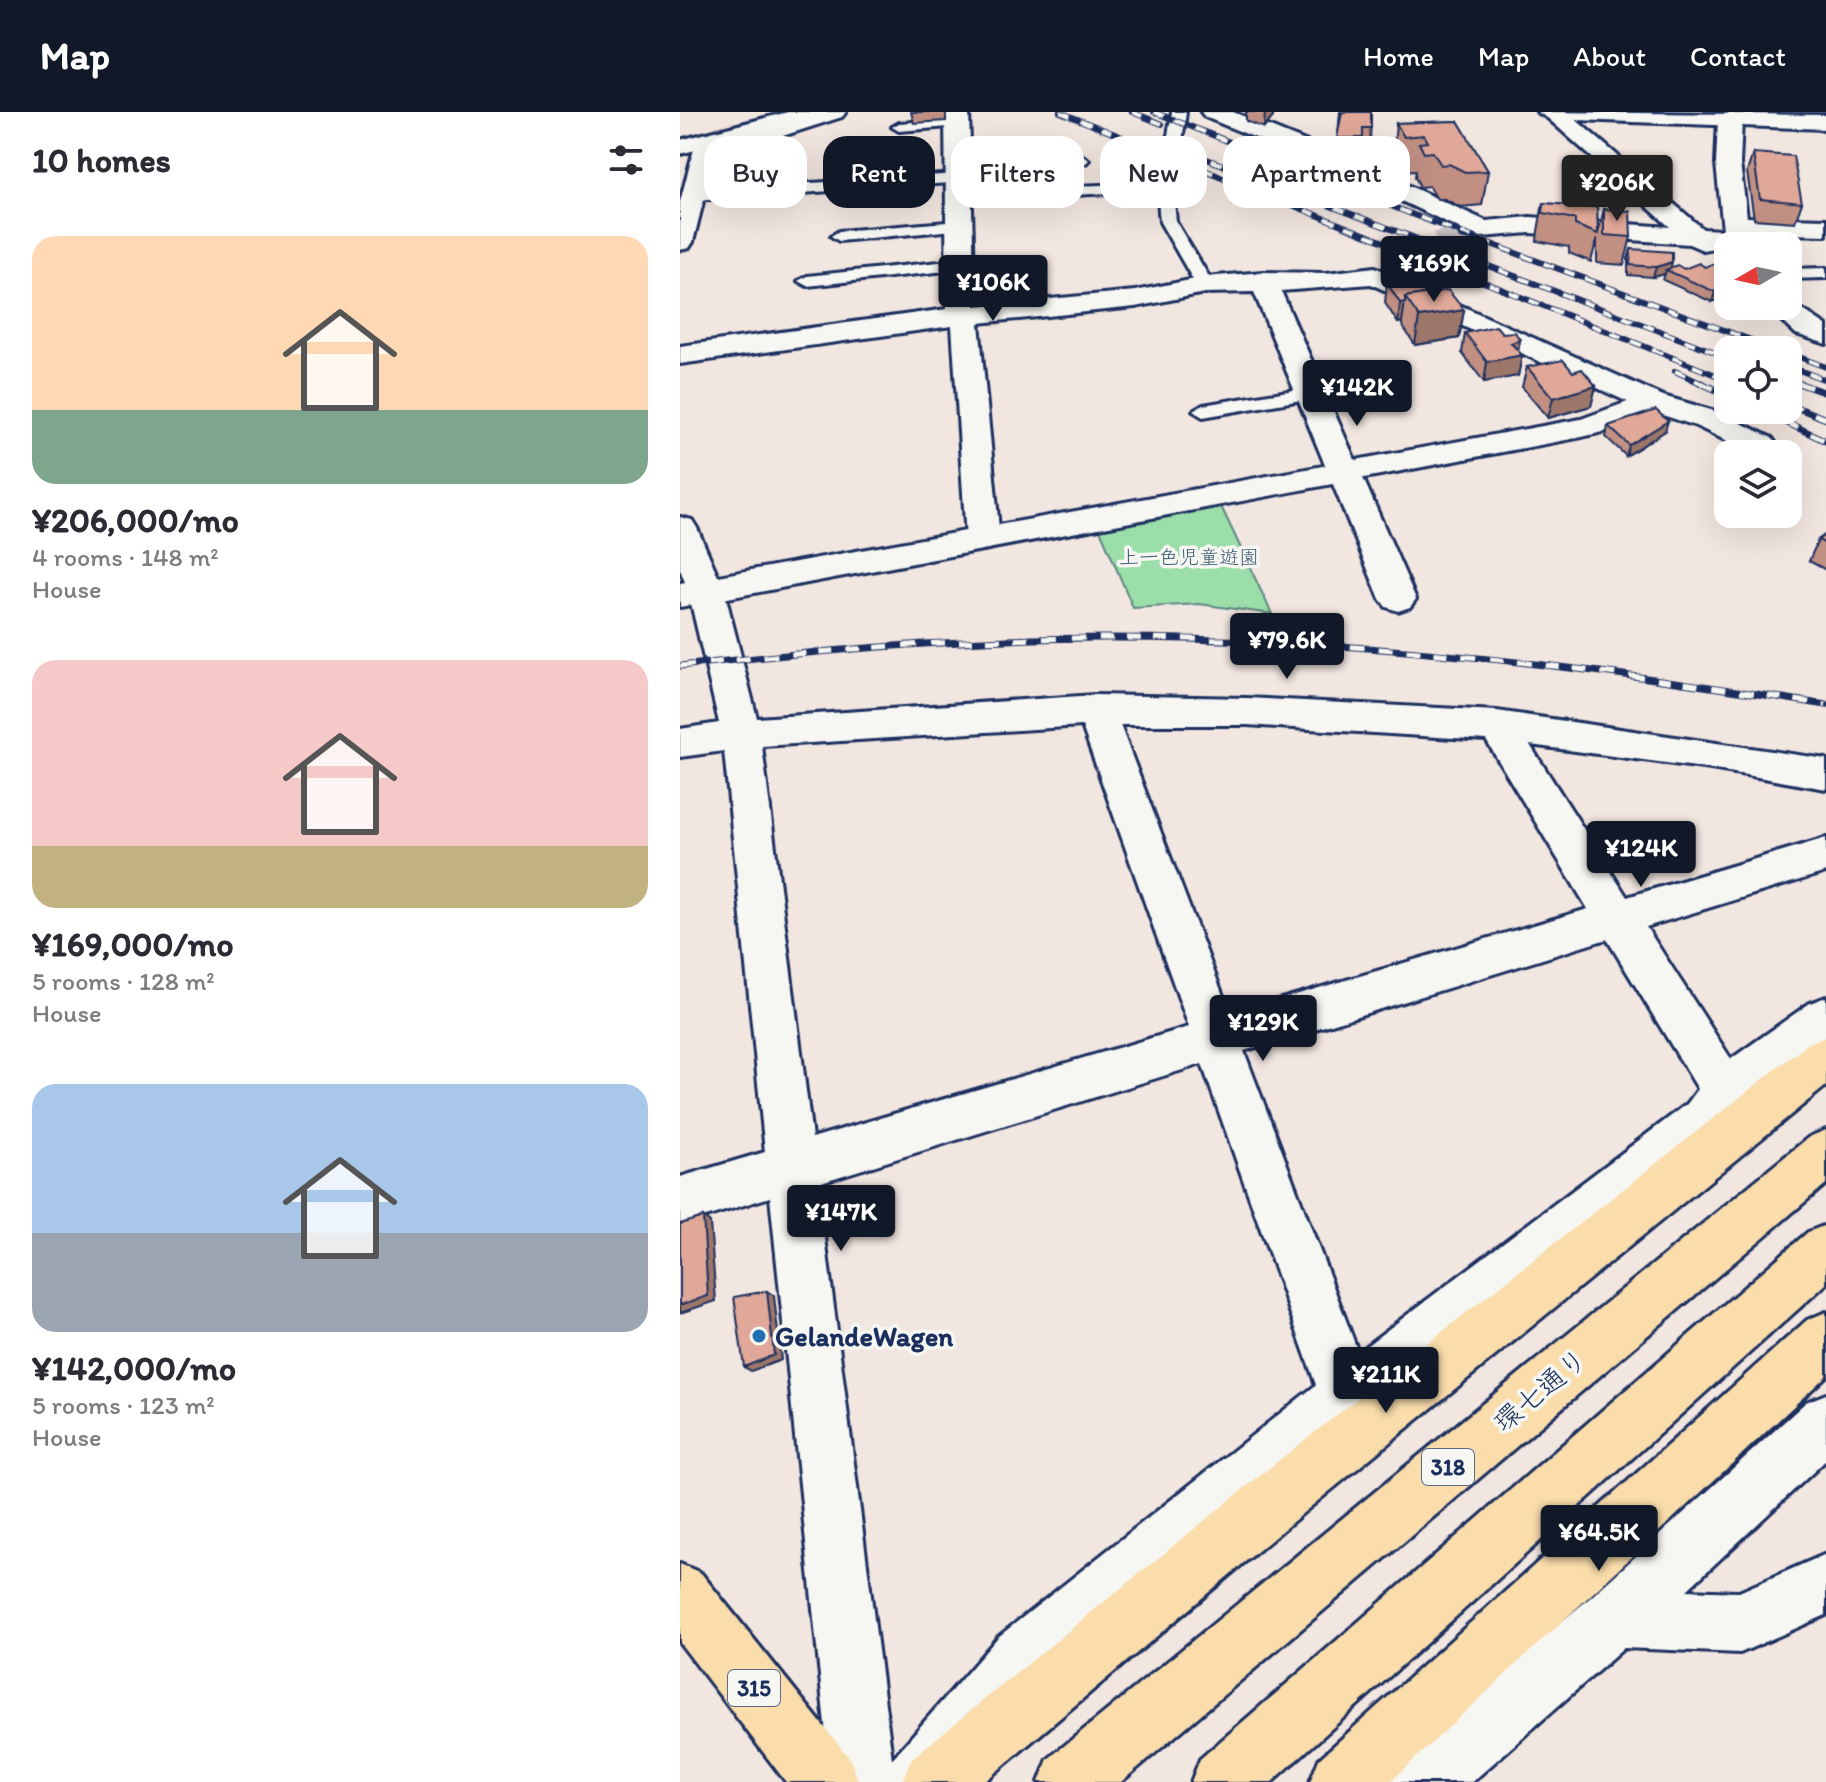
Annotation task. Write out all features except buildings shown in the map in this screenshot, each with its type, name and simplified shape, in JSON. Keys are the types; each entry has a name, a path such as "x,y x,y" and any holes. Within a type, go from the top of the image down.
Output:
{"main road":[{"path":"934,1782 1283,1493 1826,1058"},
{"name":"環七通り","path":"1071,1782 1826,1153"},
{"path":"1223,1782 1826,1250"},
{"path":"1342,1782 1826,1339"},
{"name":"315","path":"680,1594 827,1782"}],"street":[{"path":"680,147 815,112"},
{"path":"680,242 695,195 703,154 834,112"},
{"path":"1213,112 1348,167 1474,228 1530,225 1714,240"},
{"path":"1551,112 1698,237"},
{"path":"1551,112 1826,122"},
{"path":"1726,116 1734,232"},
{"path":"959,208 961,316 967,328 983,539"},
{"path":"1798,232 1826,227"},
{"path":"680,355 961,316 1114,301 1205,285 1263,280 1326,281 1375,275 1404,262"},
{"path":"1375,275 1652,402 1707,419 1751,440"},
{"path":"1263,280 1398,599"},
{"path":"1797,320 1806,328 1826,335"},
{"path":"693,593 1582,428 1609,421 1652,402"},
{"path":"680,528 693,593 741,733 863,1782"},
{"path":"1095,709 1347,1395"},
{"path":"680,743 741,733 1095,709 1344,714 1497,725 1826,774"},
{"path":"1497,725 1725,1091"},
{"path":"680,1201 1826,855"},
{"path":"915,1782 1020,1659 1347,1395 1704,1120 1725,1091 1826,1017"},
{"path":"1423,1782 1613,1617 1826,1422"},
{"path":"1613,1617 1740,1623 1826,1584"}],"lane":[{"path":"1179,112 1171,164 1164,178 1168,222 1205,285"},
{"path":"899,127 957,118"},
{"path":"695,195 951,181"},
{"path":"839,236 959,226"},
{"path":"807,281 958,265"},
{"path":"1802,274 1826,273"},
{"path":"1203,411 1312,393"}],"green space":[{"name":"上一色児童遊園","path":"1219,502 1272,614 1199,604 1133,608 1098,525"}],"tunnel":[{"path":"1404,262 1470,230"}],"railway":[{"path":"1060,112 1714,374"},
{"path":"1132,112 1162,124"},
{"path":"1154,112 1429,221 1740,336"},
{"path":"1207,159 1714,352"},
{"path":"1802,358 1826,367"},
{"path":"1675,371 1705,385"},
{"path":"1802,371 1826,380"},
{"path":"1701,383 1714,389"},
{"path":"1802,384 1826,393"},
{"path":"1802,410 1826,419"},
{"path":"1790,424 1826,441"},
{"path":"680,666 948,643 1109,638 1199,639 1469,657 1647,678 1826,705"}],"place":[{"name":"GelandeWagen","path":"759,1336"}]}
